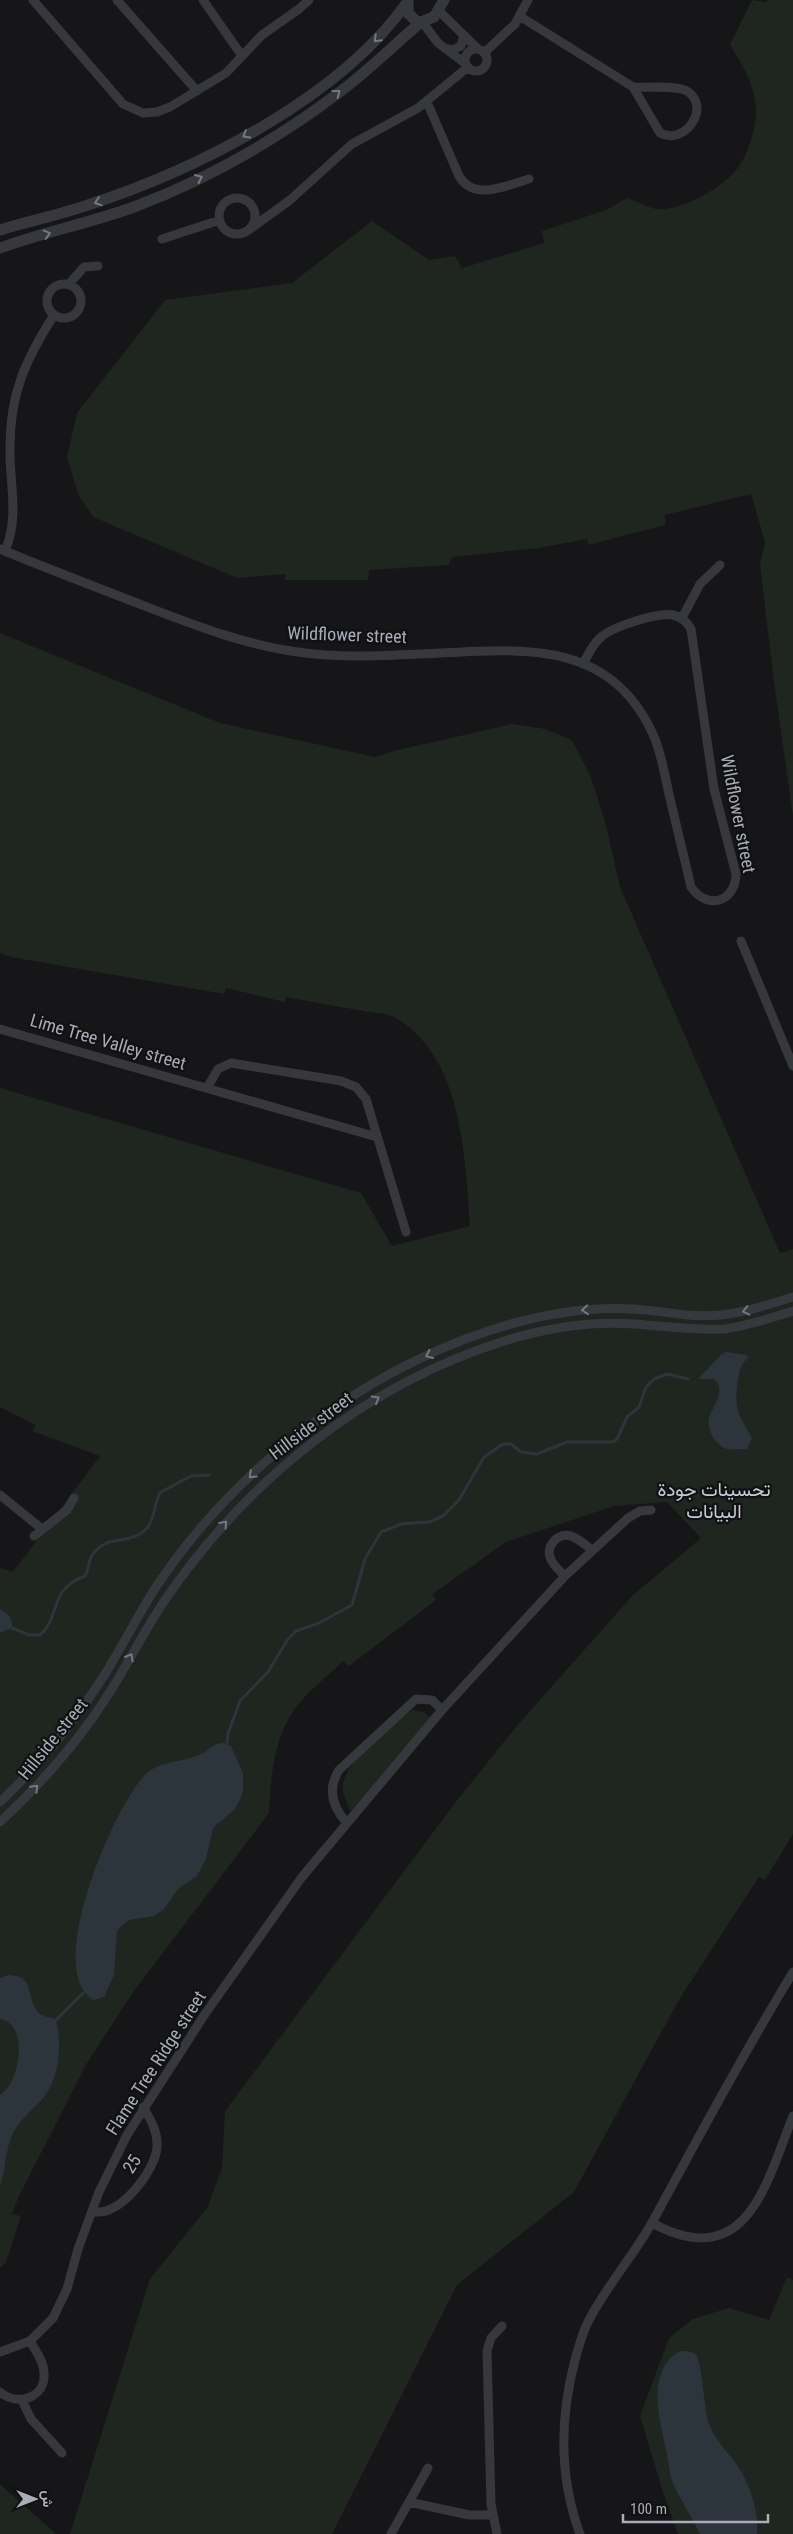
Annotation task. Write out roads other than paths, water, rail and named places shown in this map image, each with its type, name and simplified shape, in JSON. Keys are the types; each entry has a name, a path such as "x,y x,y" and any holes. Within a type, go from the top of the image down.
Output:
{"street":[{"path":"33,0 127,107 143,113 157,112 226,73 262,35 309,0"},
{"path":"117,0 197,91"},
{"path":"203,0 242,56"},
{"path":"467,65 465,57 469,51 481,51 521,17 528,0"},
{"path":"0,248 89,222 135,206 233,161 270,140 324,103 377,62 422,23 434,17 439,5 464,35 481,51 486,61 482,68 475,71 450,51 446,44 433,36 422,23 416,21 408,13 408,1"},
{"path":"0,230 114,196 165,176 242,137 333,78 383,33 408,1"},
{"path":"521,17 633,87 660,133 668,136 682,133 693,122 696,112 694,100 687,91 675,88 633,87"},
{"path":"450,51 461,46 464,35"},
{"path":"250,229 255,220 254,209 248,201 232,198 220,210 220,220 225,230 235,234 250,229 279,209 352,144 427,102 467,65"},
{"path":"427,102 459,176 466,185 482,190 529,179"},
{"path":"254,209 279,209"},
{"path":"162,239 220,220"},
{"path":"69,284 80,294 79,308 68,317 54,315 47,303 48,293 54,286 69,284 84,267 98,266"},
{"name":"Wildflower street","path":"54,315 30,355 16,388 10,424 14,518 2,550 186,622 240,641 270,648 300,652 362,655 528,650 565,657 583,664 610,680 642,714 660,756 691,887 696,895 704,900 714,901 723,899 731,893 736,884 736,874 714,789 693,635 682,618"},
{"path":"583,664 596,642 611,630 665,614 682,618 700,584 720,565"},
{"path":"741,941 793,1066"},
{"name":"Lime Tree Valley street","path":"0,1028 377,1137"},
{"path":"207,1088 218,1069 231,1063 341,1081 356,1087 366,1099 406,1232"},
{"name":"Hillside street","path":"0,1802 32,1770 72,1722 106,1672 158,1585 223,1505 268,1460 305,1430 344,1403 404,1367 482,1333 555,1314 615,1308 680,1315 717,1315 754,1309 793,1297"},
{"name":"Hillside street","path":"0,1822 43,1779 84,1730 165,1600 201,1552 233,1514 268,1479 313,1442 368,1404 411,1380 482,1349 558,1328 610,1323 717,1329 743,1326 793,1311"},
{"path":"404,1367 411,1380"},
{"path":"0,1496 42,1529"},
{"path":"34,1536 67,1510 74,1498"},
{"name":"Flame Tree Ridge street","path":"0,2352 30,2340 48,2324 61,2303 92,2211 113,2163 143,2107 269,1922 346,1822 442,1710 565,1576 631,1515 640,1511 651,1510"},
{"path":"565,1576 550,1558 550,1549 554,1540 563,1536 572,1536 592,1550"},
{"path":"346,1822 337,1812 332,1798 333,1783 339,1770 416,1700 432,1700 442,1710"},
{"path":"580,2534 570,2502 565,2465 564,2427 568,2389 587,2322 652,2222 730,2079 793,1972"},
{"name":"25","path":"92,2211 104,2213 115,2208 137,2187 153,2165 157,2149 156,2133 143,2107"},
{"path":"652,2222 670,2232 706,2238 723,2233 739,2224 752,2212 761,2196 793,2116"},
{"path":"497,2534 493,2515 487,2351 491,2338 502,2326"},
{"path":"0,2392 7,2398 22,2400 36,2394 44,2381 43,2366 30,2340"},
{"path":"22,2400 31,2420 62,2453"},
{"path":"391,2534 428,2468"},
{"path":"409,2502 469,2515 493,2515"}],"waterway":[{"path":"227,1743 228,1734 240,1701 268,1672 288,1639 296,1631 319,1623 352,1605 365,1559 381,1532 401,1524 429,1522 443,1516 459,1500 484,1457 503,1444 511,1444 521,1452 537,1454 567,1442 613,1442 617,1439 627,1417 639,1407 646,1387 654,1379 667,1374 688,1379"},
{"path":"12,1628 29,1635 40,1635 51,1620 56,1604 65,1588 85,1576 91,1556 99,1548 105,1544 133,1537 147,1528 161,1492 191,1476 209,1475"},
{"path":"56,2020 83,1993"}],"district":[{"name":"تحسينات جودة البيانات","path":"714,1500"}]}
